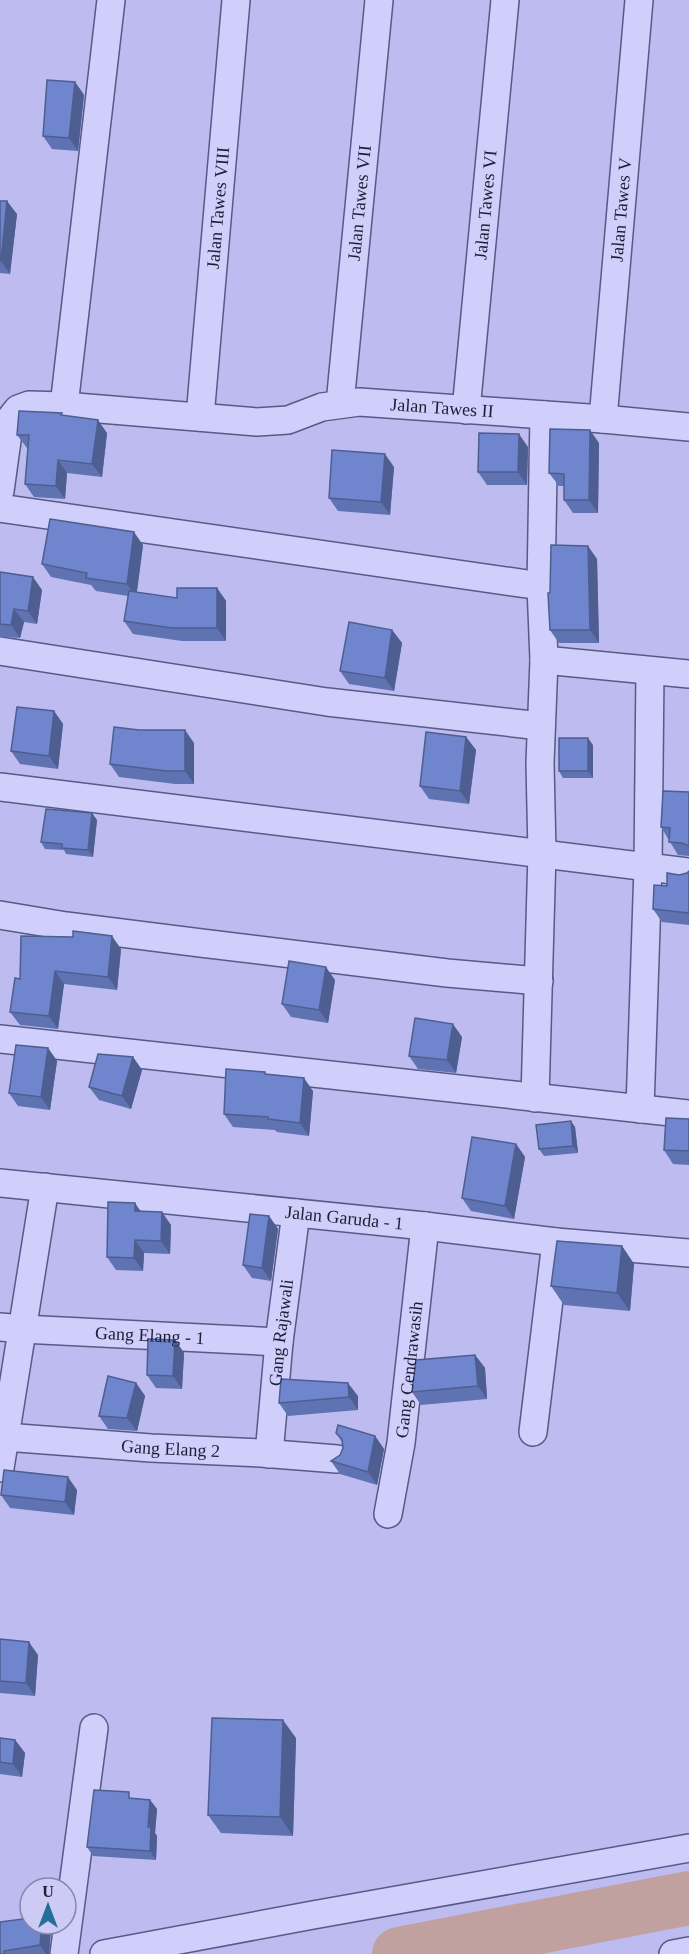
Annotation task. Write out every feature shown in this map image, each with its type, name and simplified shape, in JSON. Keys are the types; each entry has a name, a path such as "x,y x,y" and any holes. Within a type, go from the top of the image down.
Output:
{"street":[{"path":"64,406 111,0"},
{"name":"Jalan Tawes VIII","path":"200,417 236,0"},
{"name":"Jalan Tawes VII","path":"340,404 379,0"},
{"name":"Jalan Tawes VI","path":"466,410 505,0"},
{"name":"Jalan Tawes V","path":"603,419 639,0"},
{"name":"Jalan Tawes II","path":"0,491 10,419 18,409 29,405 257,423 288,420 322,407 359,402 689,427"},
{"path":"535,1098 542,853 540,763 544,660 541,586 544,415"},
{"path":"0,508 541,586"},
{"path":"0,651 327,702 541,726"},
{"path":"544,660 689,674"},
{"path":"640,1108 648,867 650,671"},
{"path":"0,787 689,872"},
{"path":"0,915 88,929 447,974 539,981"},
{"path":"0,1039 689,1114"},
{"name":"Jalan Garuda - 1","path":"0,1183 689,1254"},
{"path":"0,1468 5,1437 11,1328 45,1187"},
{"name":"Gang Rajawali","path":"269,1454 279,1342 296,1213"},
{"name":"Gang Cendrawasih","path":"388,1514 400,1443 425,1226"},
{"path":"533,1432 556,1242"},
{"name":"Gang Elang - 1","path":"11,1328 279,1342"},
{"name":"Gang Elang 2","path":"5,1437 338,1459"},
{"path":"64,1954 94,1728"},
{"path":"104,1954 689,1848"},
{"path":"672,1954 689,1951"}],"building":[{"path":"47,80 75,82 69,138 43,136"},
{"path":"0,201 7,201 1,261 0,261"},
{"path":"19,411 62,413 61,415 98,420 92,464 58,460 56,486 25,484 29,435 17,435"},
{"path":"550,429 590,430 589,500 564,500 564,474 549,473"},
{"path":"479,433 519,434 518,472 478,472"},
{"path":"332,450 385,454 381,502 329,498"},
{"path":"50,519 134,532 127,584 86,578 87,573 42,564"},
{"path":"551,545 588,546 590,630 550,630 548,593 550,593"},
{"path":"0,572 33,577 28,611 14,609 11,625 0,624"},
{"path":"177,588 217,588 217,628 172,628 124,621 129,591 177,598"},
{"path":"349,622 392,630 385,678 340,671"},
{"path":"17,707 54,711 49,756 11,751"},
{"path":"114,727 139,730 185,730 185,771 110,764"},
{"path":"426,732 466,737 460,791 420,786"},
{"path":"559,738 588,738 588,771 559,771"},
{"path":"663,791 689,792 689,846 669,842 670,828 661,827"},
{"path":"46,809 92,813 88,850 62,848 62,844 41,842"},
{"path":"689,871 689,913 653,909 654,885 667,886 667,873 679,875"},
{"path":"73,931 112,936 108,977 55,971 49,1016 10,1012 15,978 20,979 21,936 73,937"},
{"path":"289,961 326,967 319,1010 282,1004"},
{"path":"415,1018 453,1024 447,1060 409,1056"},
{"path":"16,1045 48,1048 41,1097 9,1093"},
{"path":"98,1054 133,1057 122,1096 89,1087"},
{"path":"226,1069 304,1078 300,1123 268,1119 268,1117 224,1114"},
{"path":"666,1118 689,1119 689,1151 664,1150"},
{"path":"571,1121 573,1146 539,1149 536,1125"},
{"path":"472,1137 516,1144 505,1206 462,1198"},
{"path":"108,1202 135,1203 135,1211 162,1212 161,1241 135,1240 134,1258 107,1257"},
{"path":"250,1214 269,1216 262,1268 243,1265"},
{"path":"557,1241 622,1246 617,1293 551,1286"},
{"path":"148,1339 175,1340 173,1376 147,1375"},
{"path":"475,1355 478,1386 412,1392 416,1360"},
{"path":"108,1376 136,1383 127,1418 99,1416"},
{"path":"281,1379 348,1383 349,1397 279,1403"},
{"path":"338,1425 375,1436 368,1472 331,1461 340,1455 343,1448 342,1439 336,1433"},
{"path":"4,1470 68,1477 65,1502 1,1495"},
{"path":"0,1639 29,1642 26,1683 0,1681"},
{"path":"212,1718 283,1720 280,1817 208,1815"},
{"path":"0,1738 15,1740 13,1764 0,1762"},
{"path":"94,1790 129,1792 129,1798 150,1800 148,1827 151,1827 150,1851 87,1847"},
{"path":"18,1920 18,1936 41,1936 40,1945 4,1951 5,1954 0,1954 0,1922"}],"waterway":[{"path":"399,1954 689,1898"}]}
